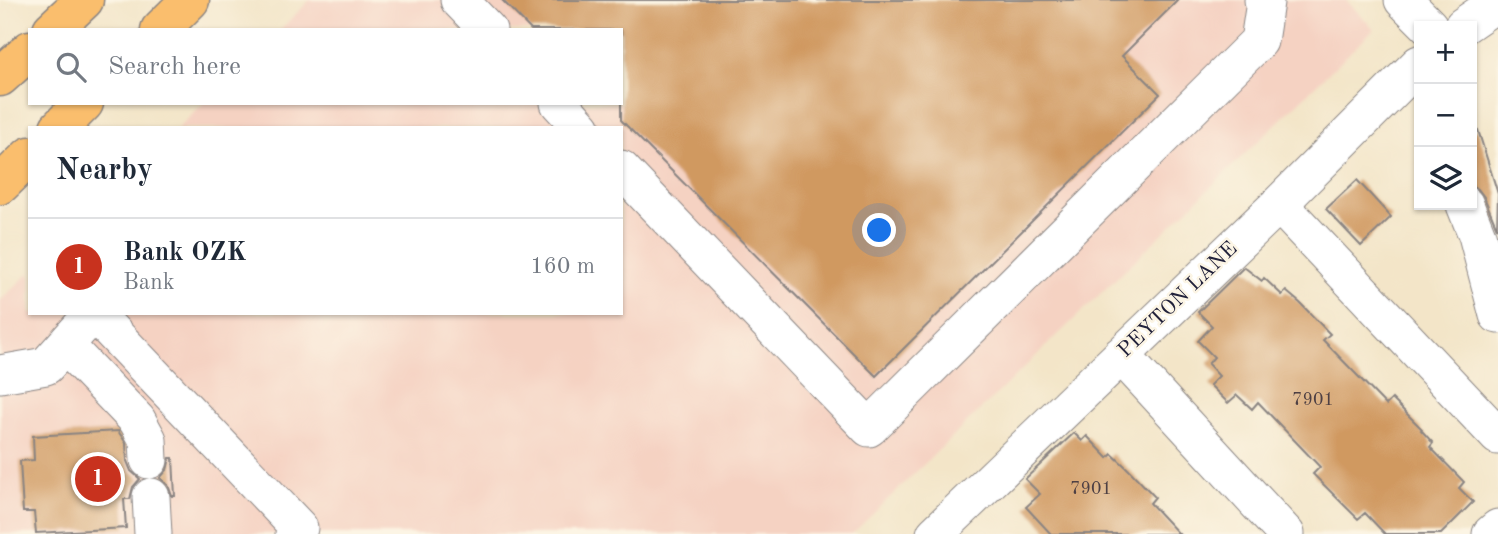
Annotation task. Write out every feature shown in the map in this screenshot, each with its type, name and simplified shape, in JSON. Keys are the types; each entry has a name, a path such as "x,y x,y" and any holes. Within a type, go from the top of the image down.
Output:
{"main road":[{"path":"54,28 85,0"},
{"path":"162,28 190,0"},
{"path":"0,77 28,52"},
{"path":"61,126 82,105"},
{"path":"0,185 28,158"}],"street":[{"path":"460,0 486,28"},
{"path":"623,171 869,428 1259,41 1263,0"},
{"path":"1404,0 1424,21"},
{"path":"1470,21 1498,2"},
{"name":"PEYTON LANE","path":"949,529 1121,355 1414,76"},
{"path":"561,105 580,126"},
{"path":"1279,204 1498,436"},
{"path":"1467,210 1477,235 1498,315"},
{"path":"0,374 46,366 92,315"},
{"path":"96,315 235,459 299,532"},
{"path":"65,345 137,420 148,440 149,460"},
{"path":"1121,355 1286,534"},
{"path":"151,497 153,534"},
{"path":"1491,534 1498,528"}],"shaded area":[{"path":"310,0 1346,0 1374,29 852,534 0,534 0,301 28,274 28,315 623,315 623,126 180,126 202,105 623,105 623,28 282,28"}],"building":[{"path":"502,0 1178,0 1122,56 1160,94 876,376 621,120 623,28 529,28"},
{"path":"1477,130 1498,194 1497,228 1484,197 1477,188"},
{"path":"1357,180 1391,217 1361,246 1326,209"},
{"path":"1244,267 1262,281 1264,278 1282,295 1286,291 1300,303 1330,334 1323,340 1386,405 1392,399 1422,429 1433,443 1430,447 1464,482 1459,488 1473,502 1441,534 1385,534 1365,513 1358,519 1313,474 1320,467 1258,402 1252,409 1237,395 1228,403 1210,385 1219,376 1208,364 1214,357 1198,341 1212,326 1198,312"},
{"path":"118,431 126,443 127,461 131,471 140,479 133,487 130,499 124,499 126,528 36,533 34,512 23,512 20,461 34,460 33,436"},
{"path":"1074,433 1082,441 1087,436 1108,458 1112,454 1127,468 1155,497 1150,503 1179,534 1051,534 1026,507 1040,494 1025,479"},
{"path":"170,458 173,458 175,496 172,496 168,485 160,478 167,470"}],"place":[{"name":"Bank OZK","path":"98,479"}]}
